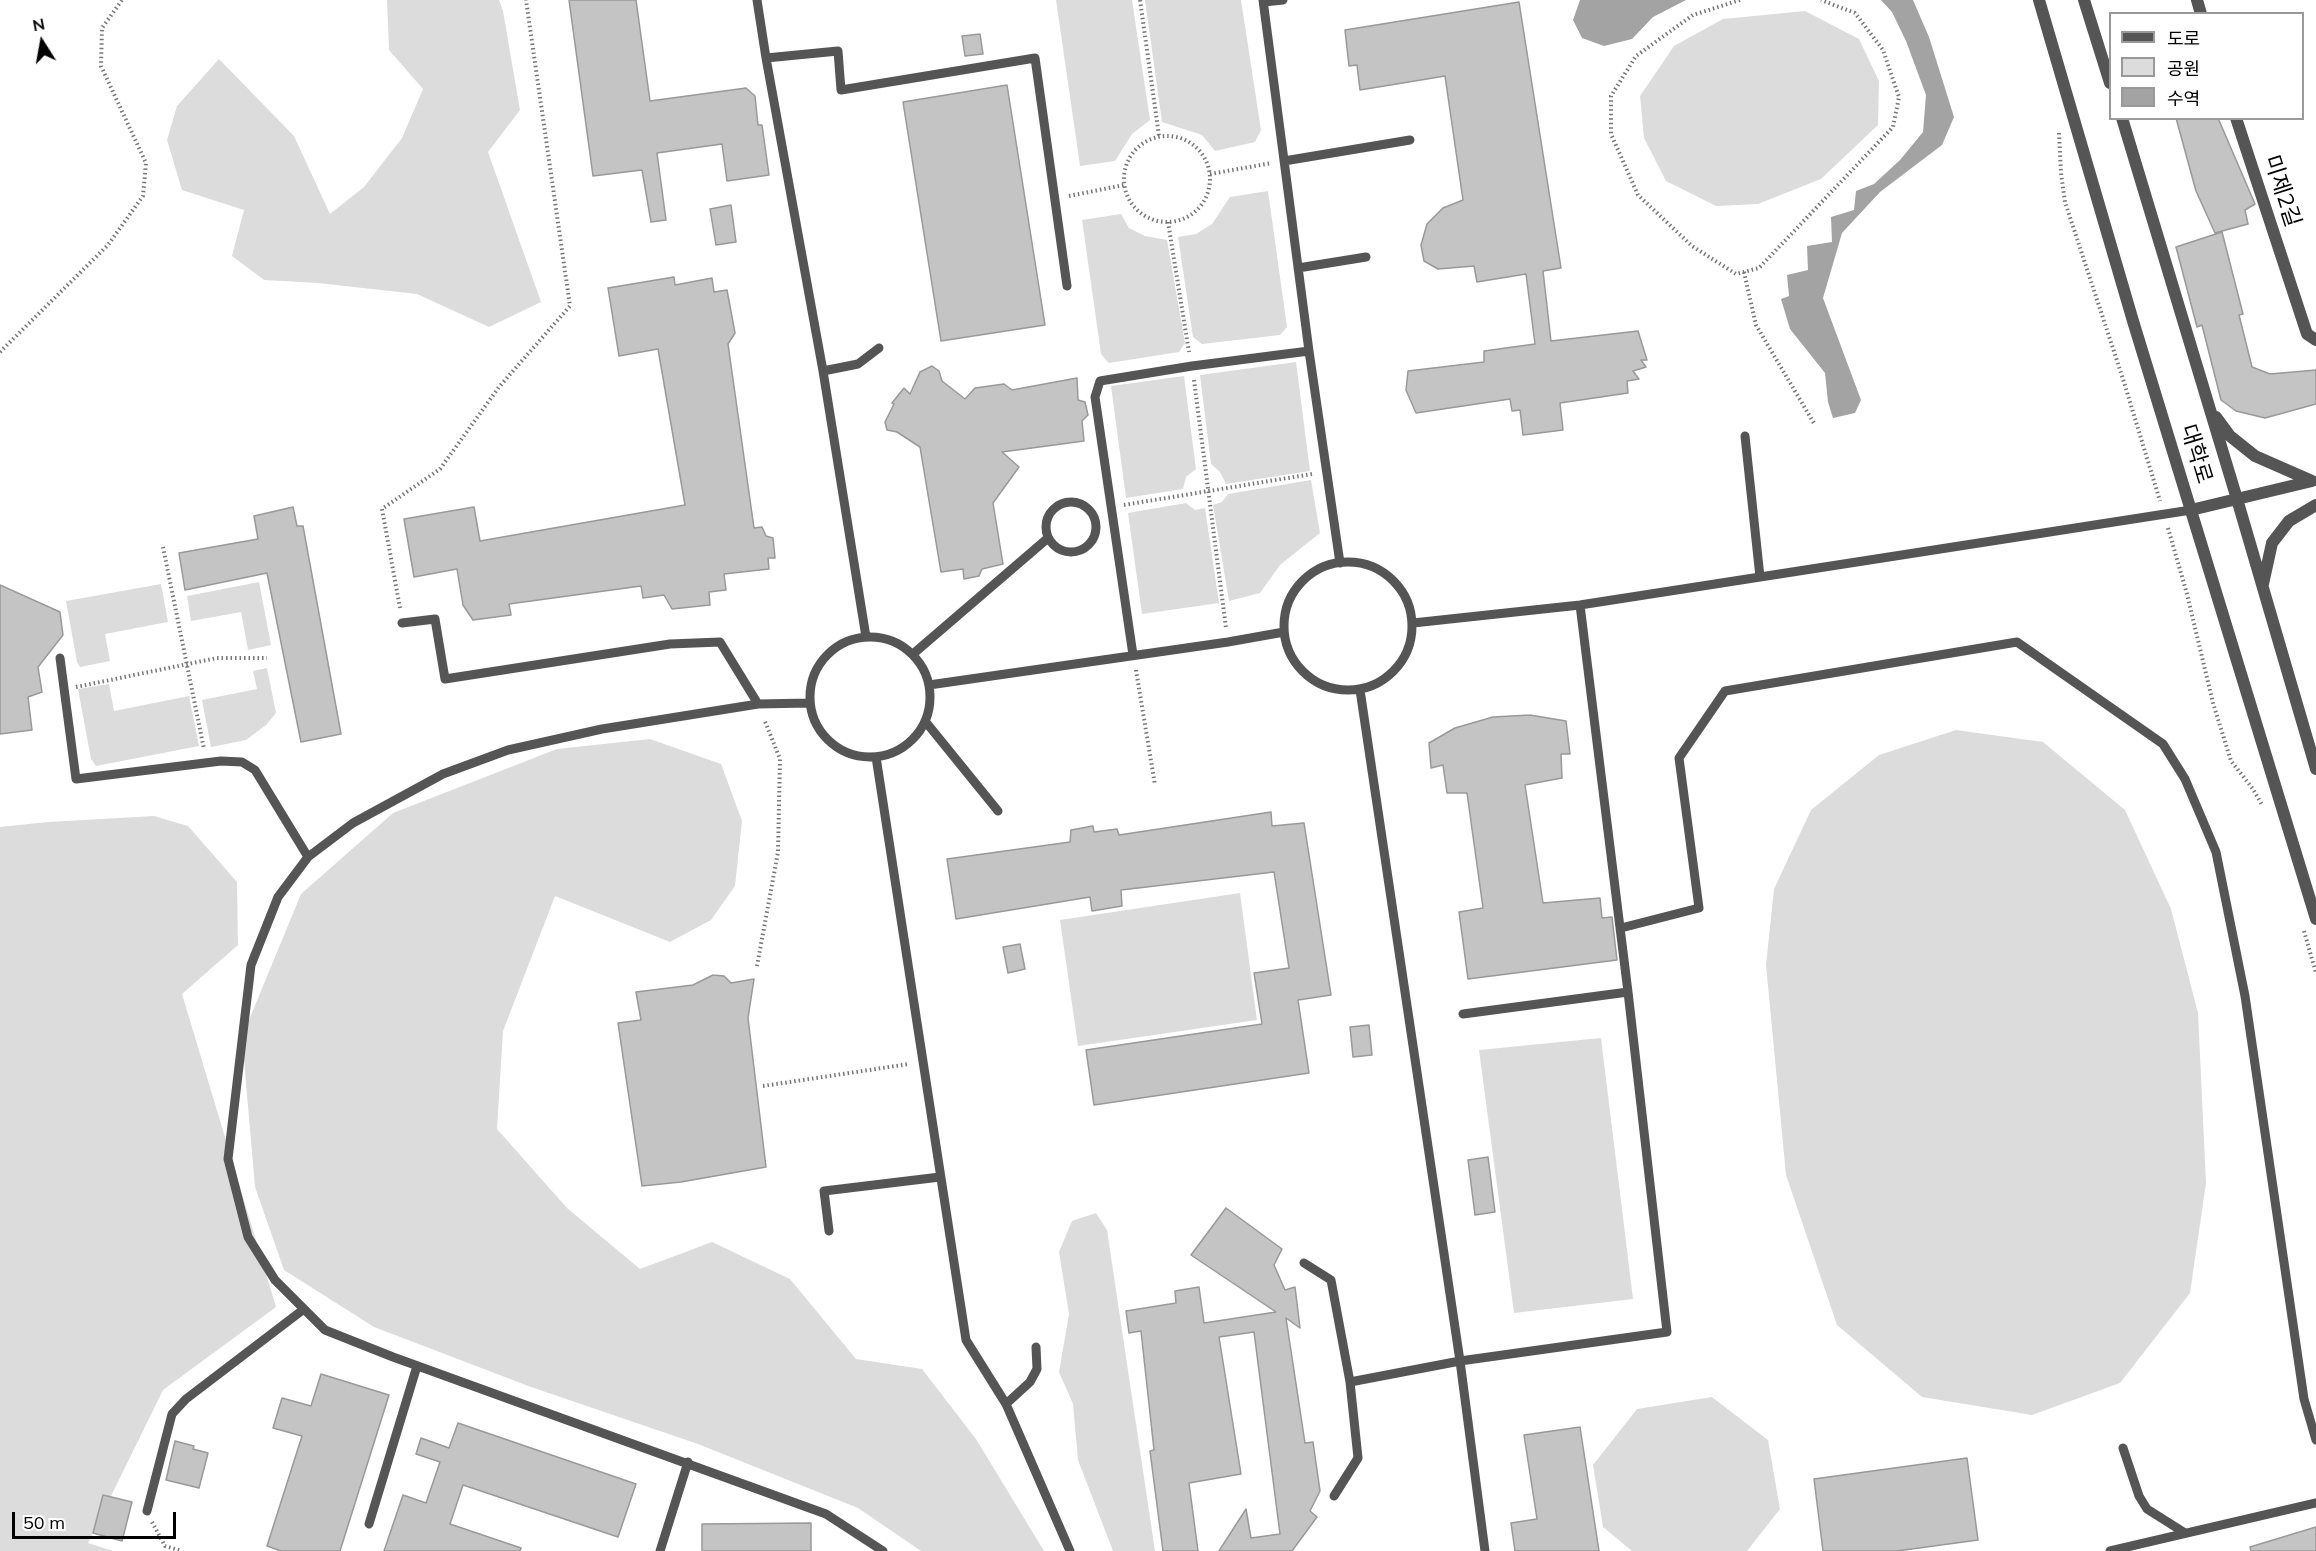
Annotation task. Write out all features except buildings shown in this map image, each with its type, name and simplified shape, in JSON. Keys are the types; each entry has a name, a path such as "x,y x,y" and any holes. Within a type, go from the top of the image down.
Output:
{"street":[{"name":"대학로","path":"2039,0 2133,321 2316,919"},
{"path":"2084,0 2109,80"},
{"name":"대학로","path":"2123,120 2316,769"},
{"name":"미제2길","path":"2237,120 2307,334 2316,340"},
{"path":"2210,408 2229,436 2255,456 2314,481"},
{"path":"2191,510 2314,481"},
{"path":"2262,585 2272,543 2289,521 2316,505"}],"lane":[{"path":"757,0 765,58 823,370 866,636"},
{"path":"1283,0 1263,1 1309,351 1340,562"},
{"path":"765,58 838,51 842,90 1035,58 1067,286"},
{"path":"1284,161 1410,140"},
{"path":"1298,268 1366,257"},
{"path":"823,370 858,364 879,348"},
{"path":"1133,655 1095,397 1100,381 1309,351"},
{"path":"1745,436 1760,577"},
{"path":"1062,503 1078,503 1086,507 1095,521 1094,538 1083,550 1067,552 1052,545 1048,538 1046,522 1049,514 1062,503"},
{"path":"1413,623 1580,605 2191,510"},
{"path":"913,654 1048,538"},
{"path":"1340,562 1361,563 1381,571 1398,584 1409,603 1413,623 1411,642 1404,659 1393,674 1377,684 1360,690 1338,690 1318,684 1301,671 1289,653 1284,632 1285,613 1292,594 1304,579 1321,568 1340,562"},
{"path":"1350,1382 1460,1361 1667,1332 1629,992 1580,605"},
{"path":"402,623 435,619 445,679 670,644 720,642 758,704"},
{"path":"929,685 1284,632"},
{"path":"866,636 883,638 900,644 913,654 924,669 929,685 930,703 925,721 915,737 900,748 876,757 863,757 843,751 827,739 815,723 809,703 811,684 818,666 830,651 847,641 866,636"},
{"path":"1621,928 1700,908 1679,758 1725,691 2017,642 2163,744 2185,779 2216,852 2245,996 2304,1399 2316,1440"},
{"path":"60,658 76,779 207,763 242,762 255,770 308,857"},
{"path":"1360,690 1460,1361 1485,1551"},
{"path":"809,703 758,704 602,729 508,750 443,774 353,823 308,857 278,897 250,965 228,1159 248,1237 275,1280 325,1330 417,1366 688,1462 826,1514 883,1551"},
{"path":"925,721 998,811"},
{"path":"876,757 966,1340 1006,1404 1070,1551"},
{"path":"1463,1014 1629,992"},
{"path":"829,1231 824,1191 940,1177"},
{"path":"1304,1263 1331,1280 1350,1382 1358,1458 1334,1496"},
{"path":"147,1511 172,1414 186,1399 304,1309"},
{"path":"1006,1404 1030,1382 1037,1369 1036,1347"},
{"path":"369,1524 417,1366"},
{"path":"2123,1448 2139,1497 2147,1509 2185,1533"},
{"path":"660,1551 688,1462"},
{"path":"2110,1551 2316,1503"}],"path":[{"path":"0,352 108,246 143,196 146,163 101,66 102,28 122,0"},
{"path":"402,623 382,509 440,469 499,387 570,306 526,0"},
{"path":"1140,0 1159,136"},
{"path":"1740,0 1693,15 1636,56 1611,96 1611,135 1638,195 1692,246 1736,274 1759,268 1893,127 1899,97 1882,50 1855,13 1821,0"},
{"path":"2056,123 2060,142 2065,202 2124,380 2187,594 2213,703 2231,761 2253,789 2264,808"},
{"path":"1159,136 1171,136 1185,140 1197,148 1206,160 1210,174 1210,189 1204,202 1182,220 1154,221 1142,214 1132,204 1124,185 1126,165 1133,152 1144,143 1159,136"},
{"path":"1210,174 1284,161"},
{"path":"1054,199 1124,185"},
{"path":"1168,222 1192,366 1228,642"},
{"path":"1744,272 1756,325 1815,425"},
{"path":"1111,507 1326,472"},
{"path":"163,547 207,763"},
{"path":"1133,655 1155,785"},
{"path":"64,690 217,658 267,658"},
{"path":"757,966 777,852 780,759 758,704"},
{"path":"2303,928 2316,973"},
{"path":"763,1086 924,1061"},
{"path":"147,1511 165,1546 182,1551"}],"green space":[{"path":"387,0 499,0 503,11 520,110 488,152 541,302 489,327 417,294 318,283 264,280 232,256 244,210 182,190 167,140 177,106 219,59 294,136 330,214 364,187 402,138 423,89 389,50"},
{"path":"1056,0 1132,0 1150,120 1132,134 1115,161 1080,166"},
{"path":"1145,0 1241,0 1261,130 1255,142 1215,151 1202,135 1162,122"},
{"path":"1805,11 1859,39 1879,81 1878,125 1821,179 1758,204 1716,206 1666,181 1644,138 1640,96 1674,46 1723,19"},
{"path":"1268,191 1287,327 1280,335 1202,344 1193,337 1178,237 1196,234 1212,224 1230,197"},
{"path":"1121,214 1129,228 1145,236 1167,240 1185,343 1179,352 1109,363 1101,354 1082,220"},
{"path":"1296,362 1310,471 1226,484 1220,472 1211,464 1200,375"},
{"path":"1184,376 1196,469 1186,477 1183,489 1126,498 1111,386"},
{"path":"1311,480 1320,533 1280,565 1260,593 1229,601 1213,505 1222,502 1228,494"},
{"path":"1186,503 1195,510 1205,508 1219,603 1142,614 1128,513"},
{"path":"259,582 271,645 248,650 241,612 191,621 187,596"},
{"path":"161,584 168,622 105,634 110,661 80,667 77,662 66,601"},
{"path":"267,668 276,713 266,725 246,740 211,747 202,700 257,689 253,671"},
{"path":"109,684 114,711 189,696 199,746 96,766 91,759 78,689"},
{"path":"1956,730 2043,742 2125,810 2171,909 2198,1013 2206,1183 2190,1293 2120,1383 2032,1415 1922,1397 1837,1325 1786,1175 1766,965 1774,889 1811,810 1879,755"},
{"path":"650,739 721,764 742,821 735,886 711,920 670,942 555,896 503,1031 497,1129 567,1208 640,1269 712,1242 790,1279 856,1359 922,1369 976,1439 1044,1551 921,1551 858,1508 698,1444 531,1387 374,1327 284,1270 255,1187 242,1037 301,894 393,813 557,749"},
{"path":"154,816 188,826 237,882 238,945 182,994 276,1307 163,1390 88,1543 113,1551 0,1551 0,827"},
{"path":"1240,893 1257,1020 1078,1046 1060,920"},
{"path":"1601,1038 1633,1299 1514,1313 1479,1050"},
{"path":"1096,1213 1107,1230 1155,1551 1113,1551 1078,1460 1073,1404 1059,1372 1069,1314 1059,1252 1072,1221"},
{"path":"1712,1397 1768,1440 1780,1509 1747,1551 1632,1551 1603,1527 1593,1465 1637,1409"}],"water":[{"path":"1580,0 1686,0 1653,17 1632,39 1604,46 1582,38 1573,20"},
{"path":"1881,0 1913,0 1929,37 1954,117 1942,145 1880,192 1842,233 1823,298 1861,400 1855,413 1833,418 1828,402 1825,373 1790,329 1781,299 1789,296 1787,275 1808,270 1807,246 1832,242 1831,217 1854,210 1856,191 1874,184 1900,160 1923,132 1926,95 1906,41 1892,12"}]}
